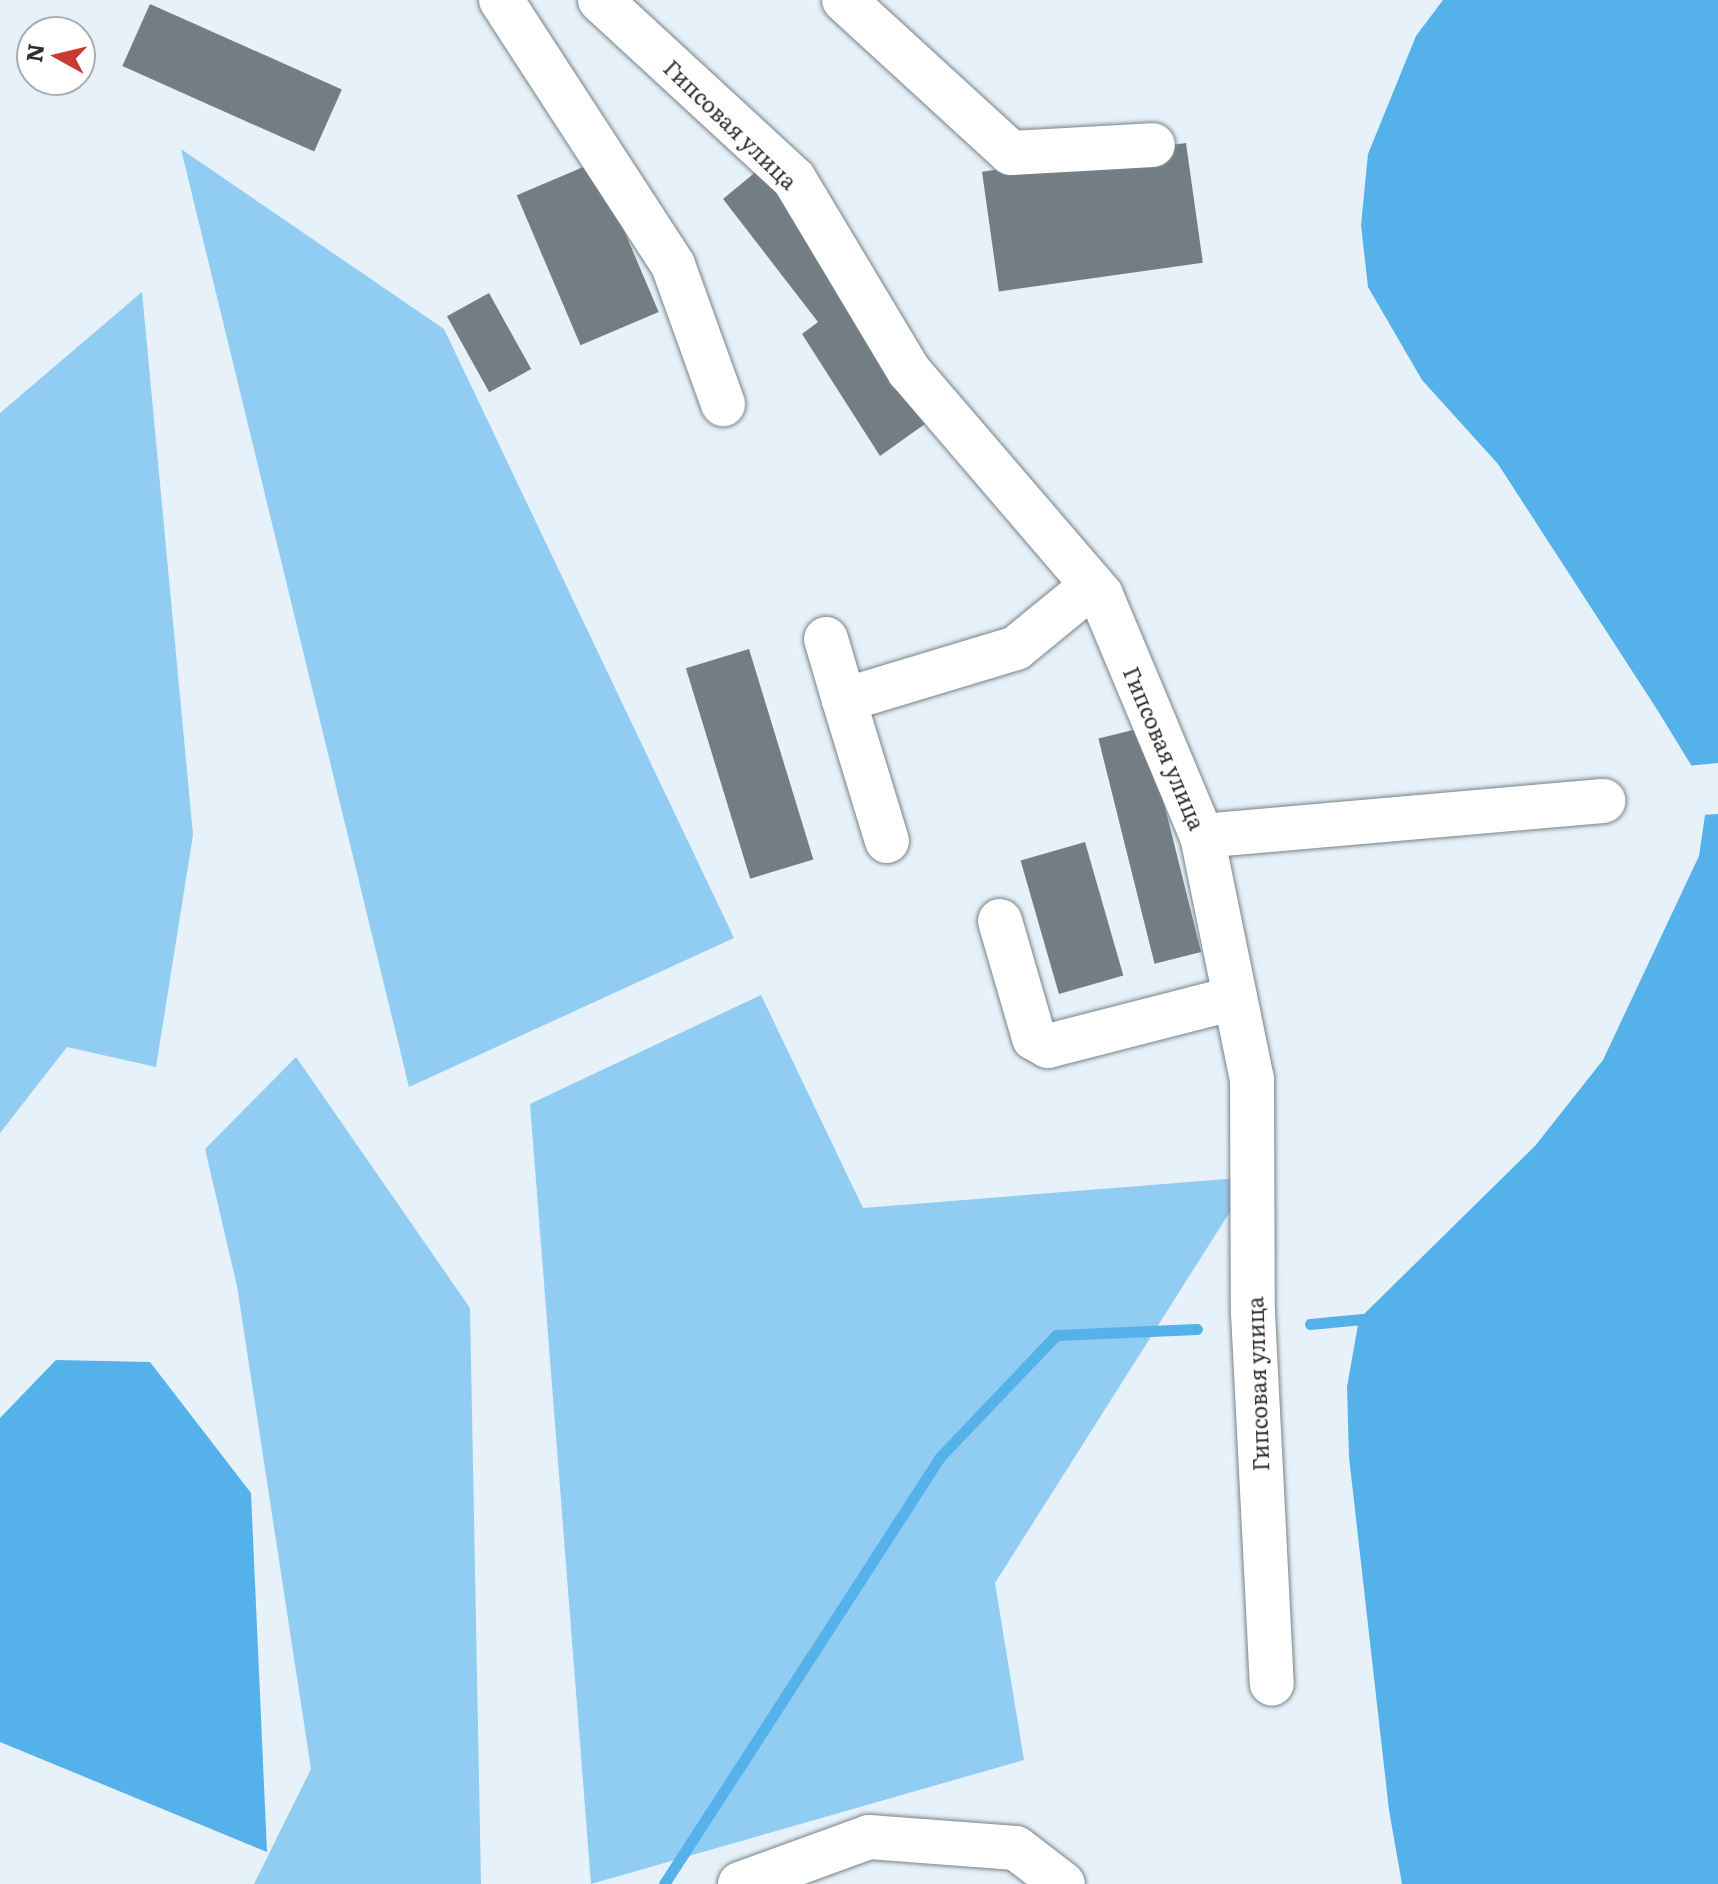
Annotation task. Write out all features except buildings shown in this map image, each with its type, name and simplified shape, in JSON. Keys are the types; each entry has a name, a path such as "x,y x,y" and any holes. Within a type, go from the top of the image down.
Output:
{"street":[{"path":"501,0 673,265 723,404"},
{"name":"Гипсовая улица","path":"600,0 794,179 909,371 1093,585 1202,836 1252,1079 1253,1313 1272,1684"},
{"path":"844,0 1011,153 1153,145"},
{"path":"844,700 1016,648 1093,585"},
{"path":"826,639 887,841"},
{"path":"1202,836 1603,801"},
{"path":"1000,921 1034,1038 1048,1046 1235,998"},
{"path":"740,1884 869,1837 1016,1848 1063,1884"}],"shaded area":[{"path":"1443,0 1718,0 1718,1884 1402,1884 1389,1810 1349,1457 1347,1387 1359,1319 1535,1146 1603,1060 1699,856 1705,815 1691,765 1658,711 1498,464 1422,380 1368,287 1361,225 1368,154 1416,36"},
{"path":"181,149 444,329 734,938 409,1087"},
{"path":"142,292 193,835 156,1067 67,1047 0,1133 0,413"},
{"path":"761,995 863,1208 1252,1177 995,1583 1024,1760 591,1884 530,1104"},
{"path":"296,1057 470,1308 481,1884 254,1884 311,1769 237,1286 205,1149"},
{"path":"56,1360 150,1362 251,1493 267,1852 0,1742 0,1418"}],"pier":[{"path":"1718,763 1718,814 1701,815 1687,766"}],"waterway":[{"path":"1310,1324 1373,1318"},
{"path":"664,1884 940,1457 1056,1335 1197,1329"}]}
